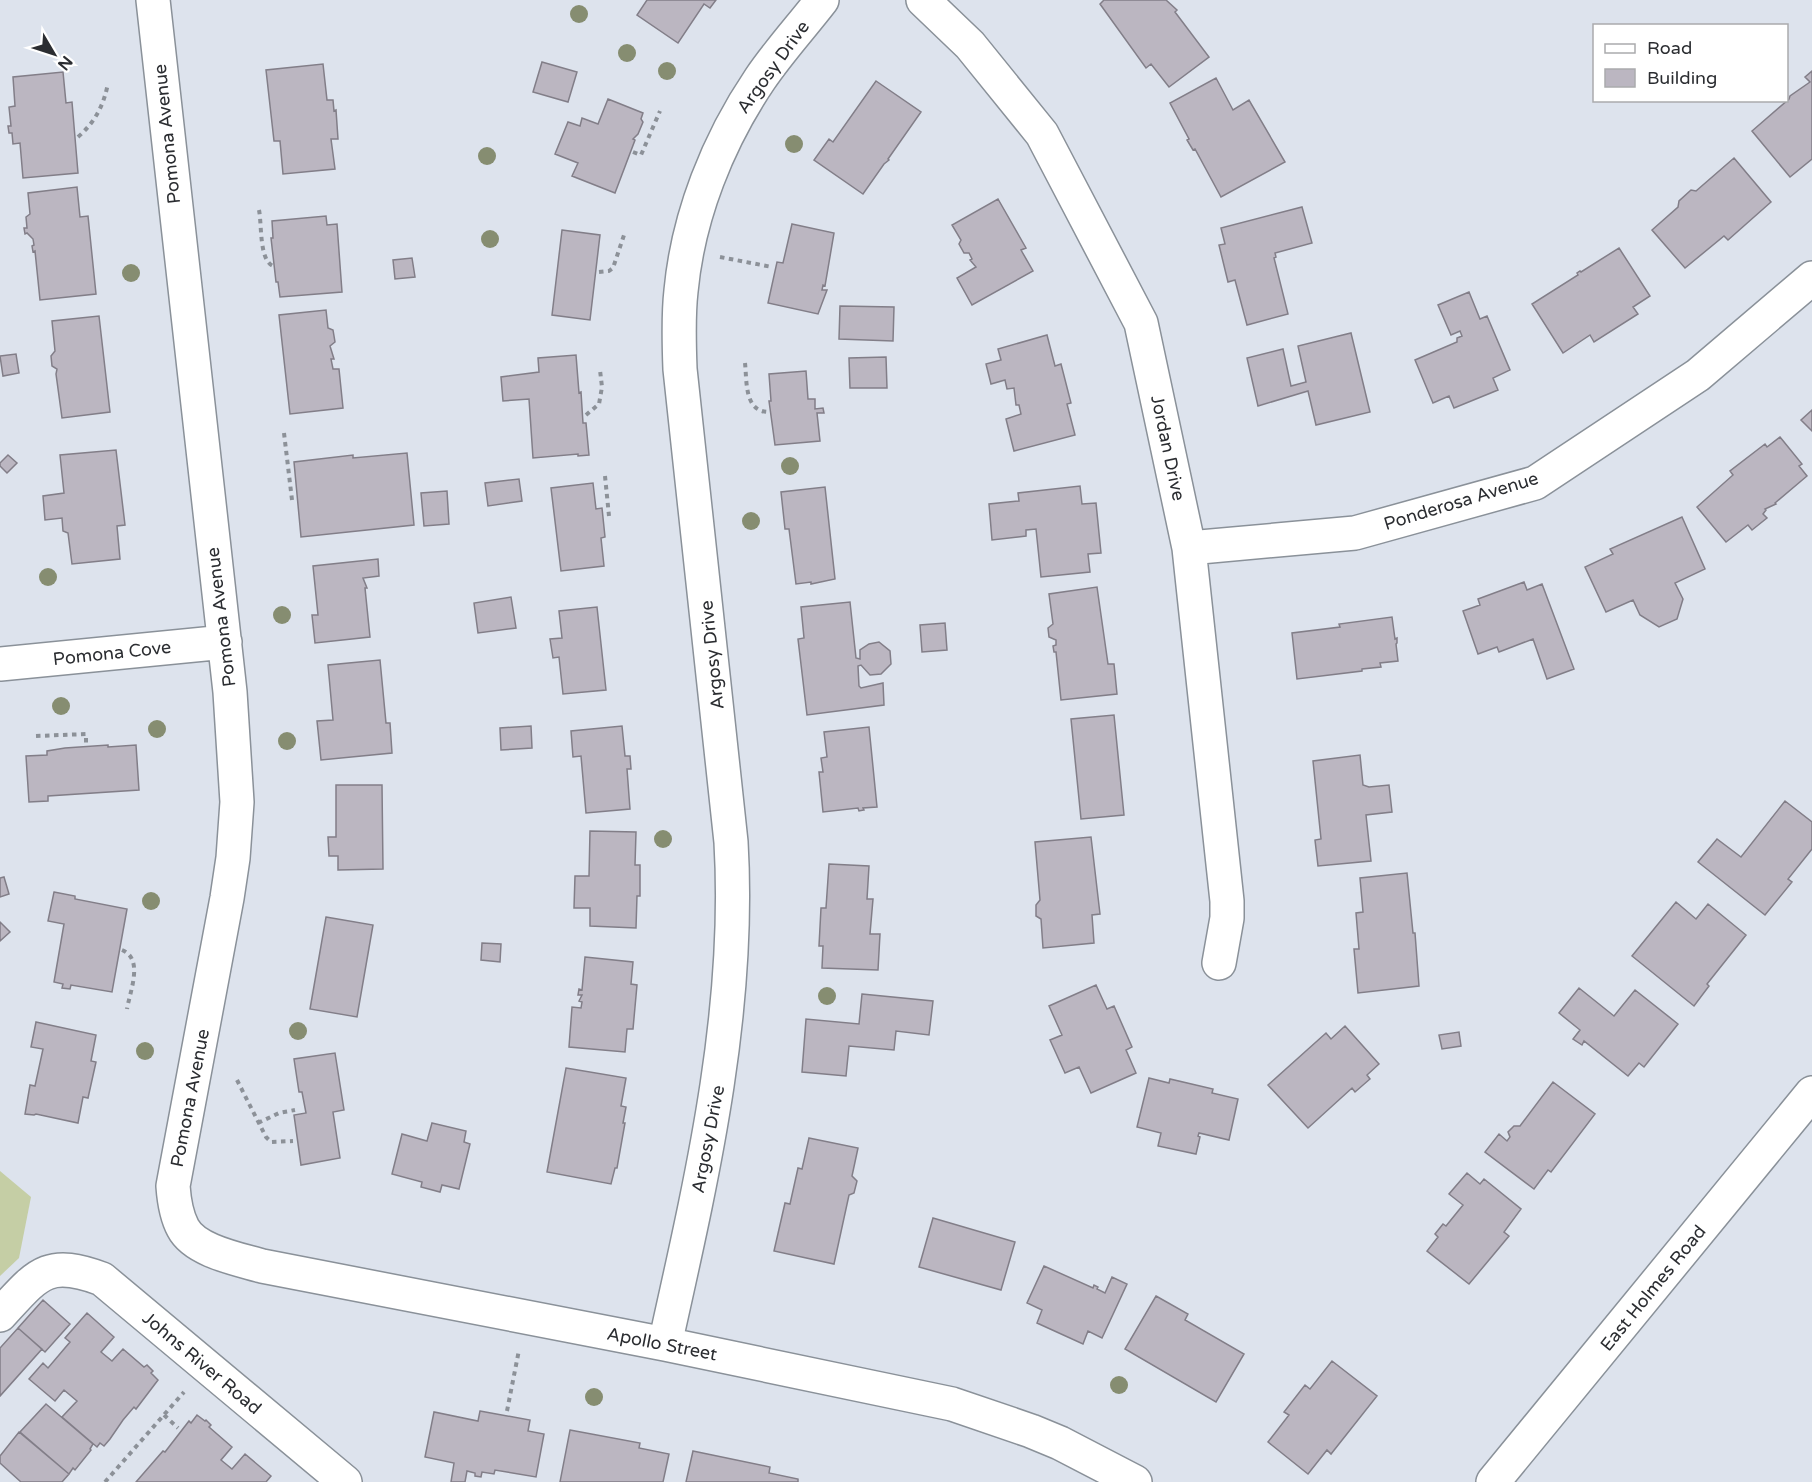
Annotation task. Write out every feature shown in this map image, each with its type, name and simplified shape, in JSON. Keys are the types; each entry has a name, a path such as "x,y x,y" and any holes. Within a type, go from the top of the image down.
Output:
{"street":[{"name":"Pomona Avenue","path":"153,0 187,321 225,642 237,802 233,858 221,933 173,1186 175,1206 183,1229"},
{"name":"Argosy Drive","path":"665,1344 714,1108 724,1044 732,943 733,875 730,831 680,369 681,292 687,251 705,186 724,141 740,110 761,78 822,0"},
{"name":"Jordan Drive","path":"923,0 970,45 1042,135 1141,323 1189,548 1227,901 1227,918 1219,963"},
{"name":"Ponderosa Avenue","path":"1189,548 1355,533 1534,483 1698,375 1812,278"},
{"name":"Pomona Cove","path":"0,664 225,642"},
{"name":"East Holmes Road","path":"1493,1482 1812,1094"},
{"name":"Apollo Street","path":"183,1229 202,1247 262,1266 665,1344 952,1404 1041,1434 1136,1482"},
{"name":"Johns River Road","path":"0,1315 33,1279 49,1270 80,1271 102,1279 345,1482"}],"path":[{"path":"78,137 93,121 102,105 108,83"},
{"path":"633,152 641,155 660,111"},
{"path":"259,210 263,250 266,261 273,266"},
{"path":"599,272 613,268 625,232"},
{"path":"687,251 772,267"},
{"path":"745,363 749,399 758,411 769,412"},
{"path":"586,415 599,404 602,387 600,370"},
{"path":"284,433 292,500"},
{"path":"605,476 609,516"},
{"path":"36,736 86,734 86,743"},
{"path":"122,950 130,954 134,961 127,1009"},
{"path":"237,1080 266,1137 271,1142 293,1141"},
{"path":"258,1123 279,1113 295,1110"},
{"path":"507,1411 526,1318"},
{"path":"105,1482 206,1366"},
{"path":"164,1415 178,1428"}],"green space":[{"path":"0,1171 31,1197 19,1258 0,1276"}],"building":[{"path":"647,0 716,0 710,8 704,4 678,43 637,15"},
{"path":"1104,0 1166,0 1177,10 1175,12 1209,57 1169,87 1151,64 1146,68 1100,4"},
{"path":"542,62 577,72 568,102 533,92"},
{"path":"323,64 327,100 333,100 334,111 336,110 338,139 331,139 335,169 283,174 280,141 274,141 266,70"},
{"path":"1812,71 1812,159 1790,177 1752,131 1788,102 1790,96 1810,82 1805,77"},
{"path":"63,72 66,103 72,102 78,173 23,178 20,143 13,144 12,133 9,133 8,126 11,126 9,107 15,106 13,77"},
{"path":"1216,78 1233,110 1249,100 1285,162 1221,197 1195,149 1193,150 1187,140 1189,139 1170,103"},
{"path":"876,81 921,112 863,194 814,160 829,139 833,142"},
{"path":"608,99 643,113 641,119 643,122 633,139 635,140 615,193 572,176 578,163 555,154 568,122 580,126 582,118 598,124"},
{"path":"1734,158 1771,202 1728,240 1724,236 1685,268 1652,230 1678,207 1679,201 1691,190 1696,191"},
{"path":"77,187 80,217 88,216 96,294 40,300 33,239 27,233 25,234 24,228 27,228 26,217 30,214 28,193"},
{"path":"998,199 1026,248 1021,250 1033,271 972,305 957,278 976,267 970,260 972,259 969,253 964,253 959,244 961,240 952,225"},
{"path":"1302,207 1312,243 1275,253 1274,258 1288,314 1247,325 1235,280 1228,282 1219,245 1225,244 1221,228"},
{"path":"326,216 327,225 337,224 342,292 280,297 271,238 273,238 272,221"},
{"path":"792,224 834,233 825,286 823,285 822,290 827,290 818,314 768,303 777,262 783,263"},
{"path":"562,230 600,235 590,320 552,315"},
{"path":"1619,248 1650,296 1633,307 1638,314 1594,342 1590,335 1563,353 1532,304"},
{"path":"412,258 415,277 395,279 393,260"},
{"path":"1469,292 1480,319 1487,316 1510,370 1493,378 1498,390 1454,408 1449,396 1433,403 1415,360 1457,342 1457,338 1462,336 1460,331 1451,335 1438,305"},
{"path":"840,306 894,307 893,341 839,339"},
{"path":"326,310 328,328 333,330 335,342 330,346 334,359 331,359 333,369 339,369 343,408 290,414 279,315"},
{"path":"99,316 110,412 62,418 57,369 52,366 51,356 55,351 52,321"},
{"path":"1351,333 1370,412 1316,425 1308,391 1258,406 1247,358 1283,349 1291,386 1306,382 1298,346"},
{"path":"1047,335 1055,366 1061,364 1071,403 1067,404 1075,435 1014,451 1006,419 1021,414 1019,405 1016,405 1014,388 1007,389 1005,380 991,384 986,364 1001,360 998,349"},
{"path":"16,354 19,373 3,376 0,356"},
{"path":"576,355 579,393 581,392 583,423 586,423 589,455 533,458 529,399 503,401 501,377 539,372 538,358"},
{"path":"886,357 887,388 850,388 849,358"},
{"path":"806,371 808,399 815,399 815,409 823,408 824,413 817,413 820,441 775,445 769,401 771,401 769,374"},
{"path":"1812,410 1812,431 1801,420"},
{"path":"1780,437 1802,464 1799,466 1807,476 1776,504 1765,509 1763,514 1767,518 1752,530 1748,525 1726,542 1697,507 1733,475 1730,471 1765,444 1767,447"},
{"path":"116,450 125,525 117,526 120,559 72,564 68,533 63,531 62,518 45,520 43,496 64,493 60,455"},
{"path":"407,453 414,525 301,537 294,462 353,455 353,458"},
{"path":"8,455 17,463 7,473 0,463"},
{"path":"519,479 522,501 488,506 485,483"},
{"path":"593,483 596,509 602,508 605,537 601,538 604,566 561,571 551,488"},
{"path":"1080,486 1082,504 1096,503 1101,553 1088,554 1090,572 1041,577 1036,529 1026,530 1026,536 992,540 989,504 1019,501 1018,493"},
{"path":"825,487 835,579 811,584 811,582 796,584 789,529 785,529 781,492"},
{"path":"447,491 449,524 424,526 421,493"},
{"path":"1682,517 1705,569 1675,583 1683,599 1677,619 1659,627 1640,615 1633,600 1606,612 1585,567 1613,554 1610,549"},
{"path":"378,559 379,576 363,578 367,588 365,588 370,637 315,643 312,615 318,615 313,566"},
{"path":"1524,582 1527,590 1542,584 1574,669 1547,679 1533,639 1499,652 1497,647 1478,654 1463,611 1480,605 1478,599"},
{"path":"1097,587 1108,664 1114,664 1117,694 1061,700 1056,652 1053,646 1056,645 1056,640 1049,637 1048,628 1053,624 1049,594"},
{"path":"511,597 516,628 478,633 474,603"},
{"path":"850,602 856,658 860,659 860,650 869,644 879,642 890,651 891,664 881,674 870,675 861,665 858,666 861,688 883,683 884,705 807,715 798,639 804,638 801,607"},
{"path":"597,607 606,690 563,694 559,657 553,658 550,639 562,638 559,611"},
{"path":"1392,617 1395,639 1397,638 1398,661 1380,663 1381,667 1362,669 1362,671 1297,679 1292,633"},
{"path":"945,623 947,650 922,652 920,625"},
{"path":"380,660 386,723 390,723 392,753 321,760 317,721 333,720 328,665"},
{"path":"1114,715 1124,815 1081,819 1071,719"},
{"path":"531,726 532,748 501,750 500,728"},
{"path":"622,726 625,756 630,756 631,769 627,769 630,809 586,813 581,756 573,757 571,731"},
{"path":"869,727 877,807 863,808 864,810 859,811 858,808 823,812 819,772 823,772 821,758 827,757 824,732"},
{"path":"108,745 108,747 136,745 139,790 48,796 48,801 29,802 26,756 47,755 47,751 65,748"},
{"path":"1360,755 1363,785 1369,787 1389,785 1392,812 1366,815 1371,861 1318,866 1315,840 1321,839 1313,761"},
{"path":"336,785 382,785 383,869 338,870 338,856 329,856 328,837 336,837"},
{"path":"1785,801 1812,822 1812,849 1788,879 1792,882 1765,915 1698,862 1717,839 1741,857"},
{"path":"590,831 636,832 635,865 640,865 640,896 637,896 636,928 590,926 590,908 574,908 575,876 589,876"},
{"path":"1091,837 1100,914 1092,915 1094,943 1043,948 1041,919 1036,916 1036,905 1040,900 1035,842"},
{"path":"829,864 869,866 867,899 873,899 870,934 880,934 878,970 822,968 823,946 819,946 821,908 826,908"},
{"path":"1407,873 1419,986 1358,993 1354,949 1359,949 1356,913 1363,912 1360,878"},
{"path":"4,877 9,894 0,897 0,878"},
{"path":"54,892 75,896 75,899 127,909 112,992 71,985 70,989 62,988 63,984 54,982 64,924 48,921"},
{"path":"1676,902 1696,919 1708,904 1746,935 1707,984 1709,986 1694,1006 1632,956"},
{"path":"326,917 373,925 357,1017 310,1009"},
{"path":"0,922 10,932 0,941"},
{"path":"482,943 501,944 500,962 481,960"},
{"path":"585,957 633,962 631,984 637,985 633,1029 627,1029 625,1052 569,1047 572,1007 581,1008 582,1002 579,1001 582,995 578,995 579,989 582,990"},
{"path":"1096,985 1107,1009 1114,1006 1132,1047 1126,1050 1136,1073 1091,1093 1079,1067 1065,1073 1050,1040 1062,1035 1049,1006"},
{"path":"1579,988 1614,1016 1635,990 1678,1024 1644,1067 1639,1063 1628,1076 1584,1041 1582,1045 1573,1039 1580,1030 1559,1013"},
{"path":"862,994 933,1001 929,1035 896,1031 894,1050 849,1046 846,1076 802,1072 806,1019 859,1024"},
{"path":"36,1022 96,1035 91,1061 96,1062 88,1098 83,1097 78,1123 36,1114 25,1114 30,1085 35,1086 43,1049 31,1047"},
{"path":"1345,1026 1379,1064 1367,1075 1370,1079 1355,1092 1352,1088 1308,1128 1268,1085 1326,1033 1331,1039"},
{"path":"1459,1032 1461,1046 1442,1049 1439,1035"},
{"path":"335,1053 344,1110 333,1112 340,1158 301,1165 294,1115 306,1113 302,1092 299,1092 294,1059"},
{"path":"566,1068 626,1078 621,1106 626,1107 623,1123 625,1123 617,1168 615,1168 611,1184 547,1172"},
{"path":"1149,1078 1169,1083 1170,1079 1213,1089 1212,1093 1238,1099 1229,1140 1199,1133 1196,1154 1158,1146 1161,1133 1137,1127"},
{"path":"1553,1082 1595,1114 1551,1172 1548,1170 1534,1189 1485,1152 1499,1134 1507,1141 1510,1137 1508,1132 1514,1126 1520,1126"},
{"path":"432,1123 466,1131 464,1142 470,1144 459,1189 442,1185 440,1192 421,1187 422,1182 392,1174 402,1134 427,1141"},
{"path":"809,1138 858,1148 852,1176 857,1181 854,1193 849,1195 834,1264 774,1251 785,1203 790,1204 798,1168 802,1169"},
{"path":"1467,1173 1480,1184 1484,1179 1521,1209 1504,1232 1509,1236 1469,1284 1427,1251 1438,1237 1435,1234 1443,1224 1446,1226 1463,1205 1449,1194"},
{"path":"933,1218 1015,1242 1001,1290 919,1267"},
{"path":"1044,1266 1093,1288 1094,1285 1105,1293 1112,1277 1127,1284 1102,1338 1088,1331 1083,1344 1037,1323 1042,1310 1027,1303"},
{"path":"1156,1296 1188,1314 1185,1320 1244,1354 1216,1402 1125,1349"},
{"path":"43,1300 70,1324 45,1352 18,1328"},
{"path":"87,1313 114,1337 101,1352 112,1361 123,1349 144,1367 147,1365 158,1380 104,1446 100,1443 97,1447 62,1417 77,1401 64,1390 55,1401 29,1379 43,1363 48,1368 70,1342 65,1338"},
{"path":"18,1328 42,1349 0,1396 0,1348"},
{"path":"1332,1361 1377,1396 1331,1454 1327,1450 1308,1474 1268,1442 1289,1415 1284,1412 1305,1385 1310,1389"},
{"path":"46,1404 93,1444 75,1470 73,1468 69,1474 20,1432"},
{"path":"480,1411 530,1420 528,1431 544,1434 536,1477 495,1470 494,1474 482,1472 481,1477 467,1471 465,1482 451,1482 454,1463 425,1457 434,1412 478,1421"},
{"path":"197,1415 206,1420 211,1425 209,1427 232,1447 221,1460 232,1469 245,1454 271,1476 266,1482 136,1482 163,1451 165,1452 189,1421 191,1423"},
{"path":"570,1430 640,1443 639,1448 669,1454 663,1482 560,1482"},
{"path":"19,1432 69,1474 62,1482 21,1482 0,1463 0,1456"},
{"path":"693,1451 770,1467 769,1473 798,1479 798,1482 686,1482"}]}
